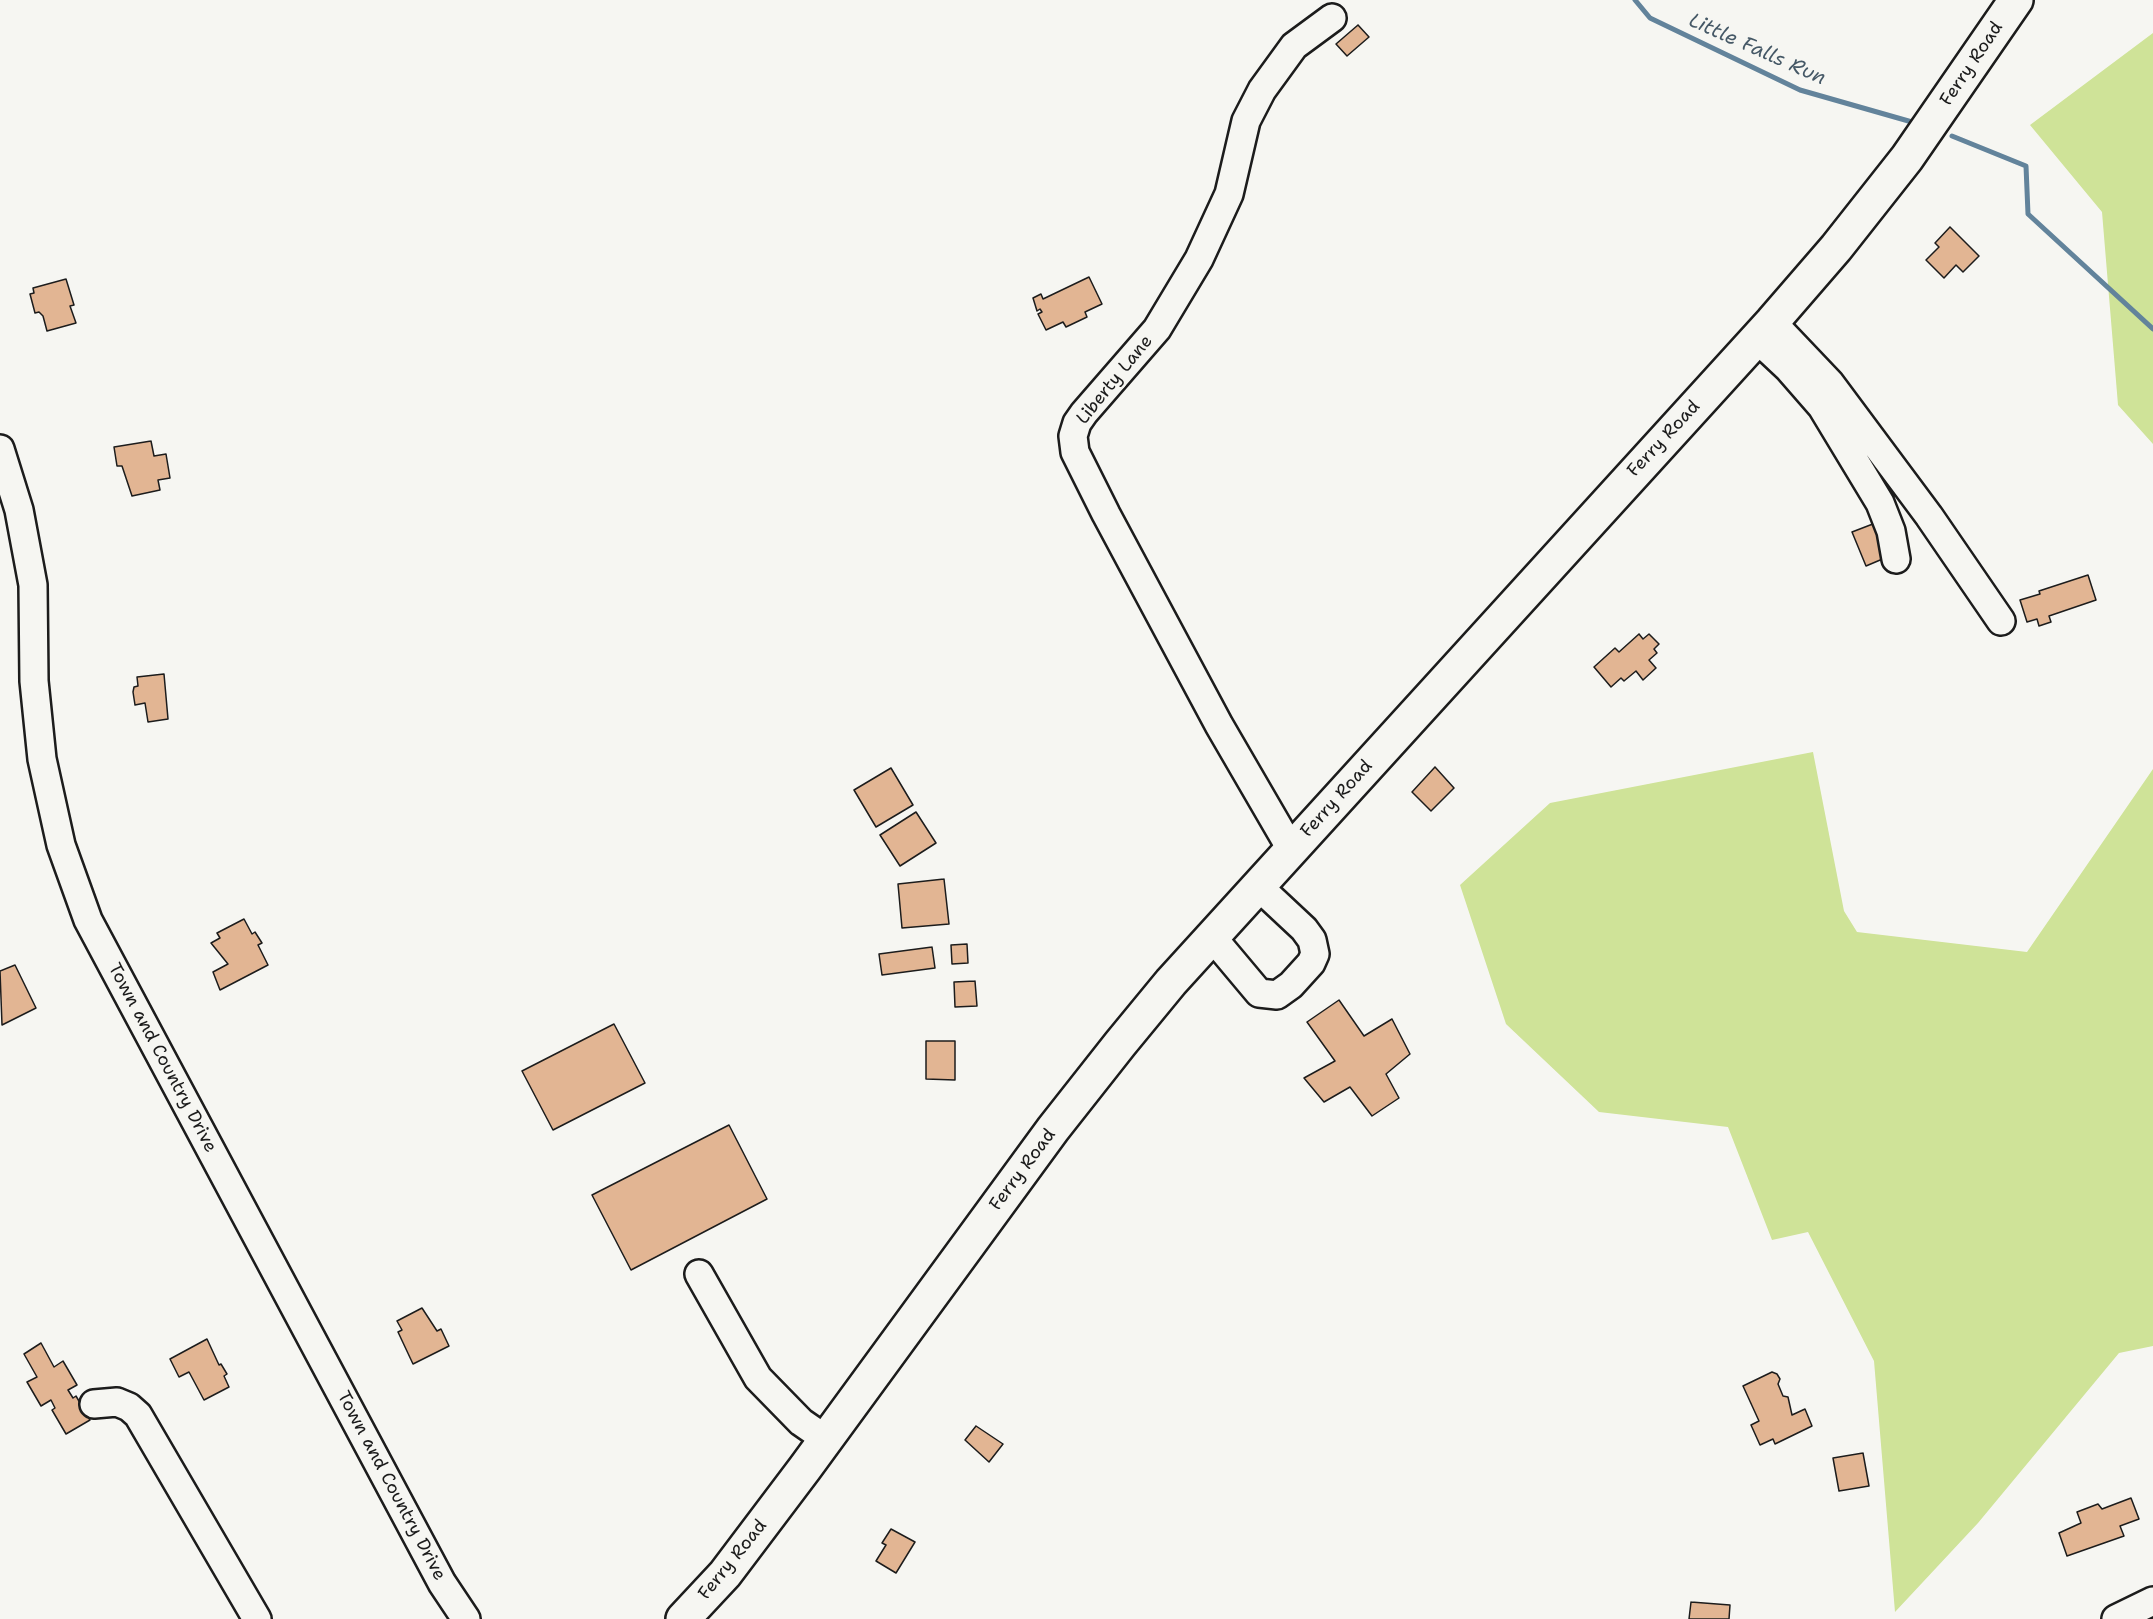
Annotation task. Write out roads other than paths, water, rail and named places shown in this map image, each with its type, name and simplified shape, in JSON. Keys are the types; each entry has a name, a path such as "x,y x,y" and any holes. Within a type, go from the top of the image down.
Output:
{"main road":[{"name":"Ferry Road","path":"684,1619 725,1574 827,1440 1053,1129 1157,1000 1836,248 1907,158 2016,0"}],"street":[{"name":"Liberty Lane","path":"1291,849 1214,715 1106,514 1075,452 1073,436 1084,412 1157,329 1199,259 1229,194 1246,121 1262,90 1294,46 1332,18"},
{"path":"1764,330 1788,368 1822,407 1880,502 1891,531 1896,559"},
{"path":"1764,330 1830,383 1929,516 2001,621"},
{"name":"Town and Country Drive","path":"0,449 19,510 33,585 34,681 42,759 61,845 88,920 442,1583 466,1619"},
{"path":"1212,937 1258,993 1277,995 1292,985 1311,963 1314,954 1312,940 1304,929 1258,886"},
{"path":"699,1274 758,1378 801,1422 827,1440"},
{"path":"94,1404 117,1402 129,1407 138,1415 257,1619"},
{"path":"2116,1619 2153,1601"}],"waterway":[{"name":"Little Falls Run","path":"1635,0 1650,18 1800,90 1912,122"},
{"name":"Little Falls Run","path":"1952,136 2026,166 2028,214 2153,329"}]}
